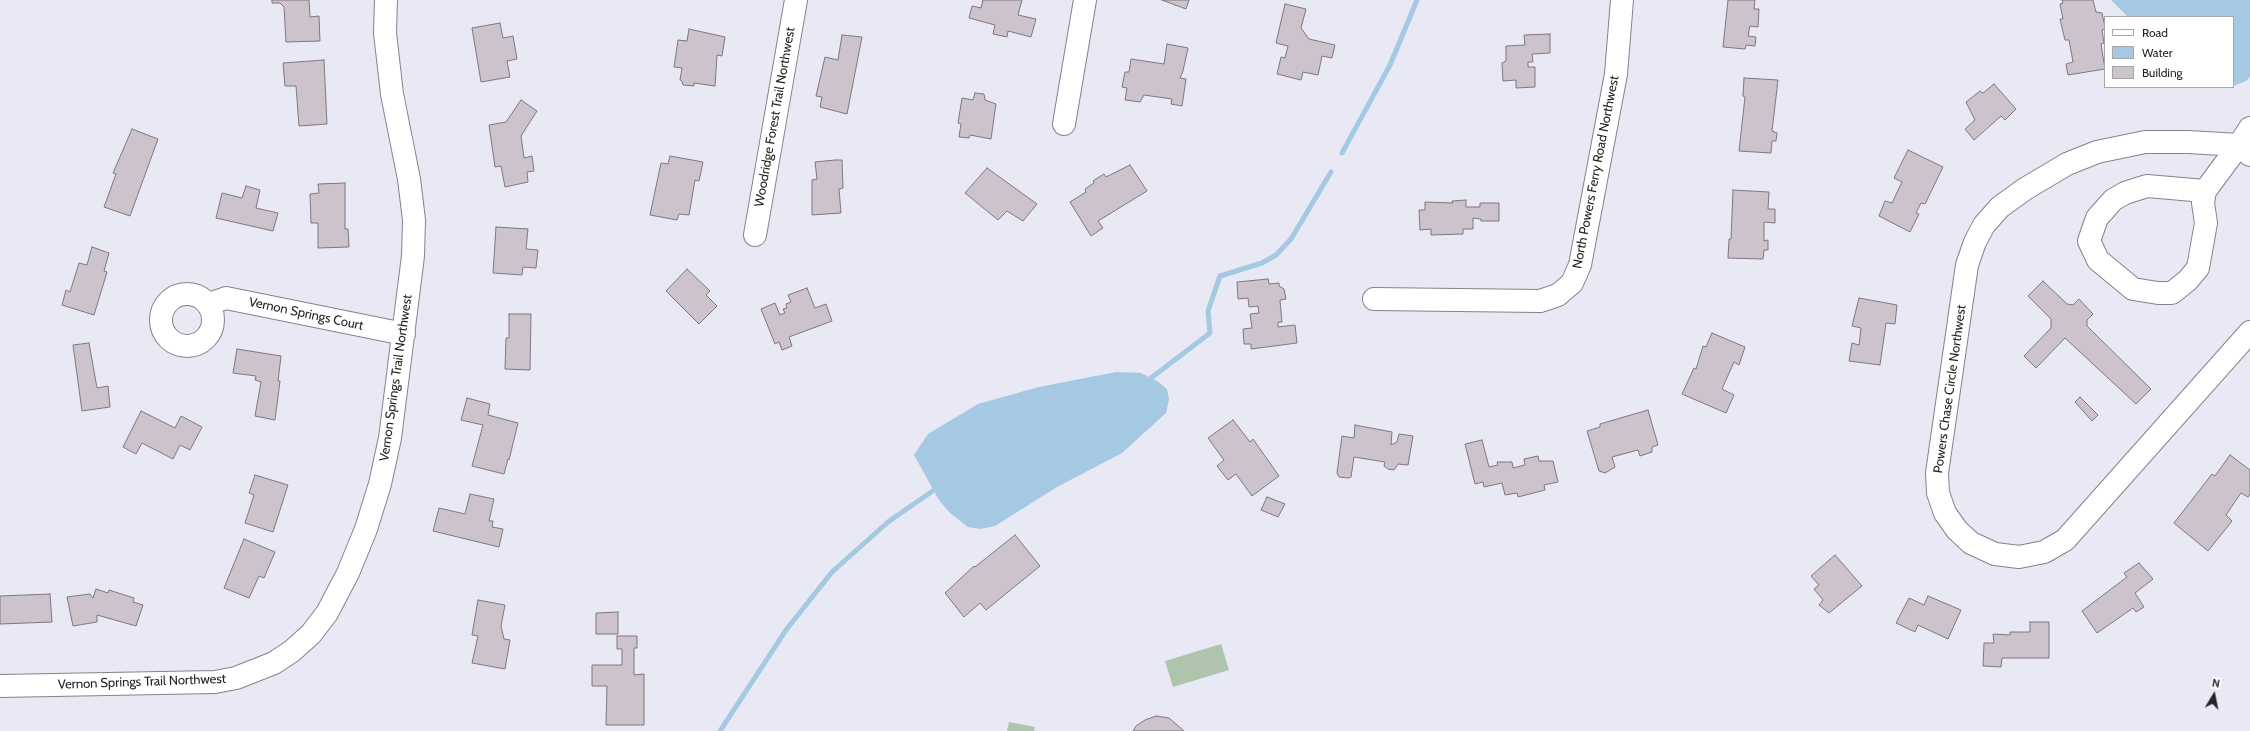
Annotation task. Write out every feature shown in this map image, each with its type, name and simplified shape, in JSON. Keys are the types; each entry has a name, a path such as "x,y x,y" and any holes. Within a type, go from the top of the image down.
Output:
{"street":[{"name":"Vernon Springs Trail Northwest","path":"0,686 215,682 255,672 292,651 311,634 327,613 348,573 366,528 380,484 390,438 413,256 414,220 410,179 392,94 385,34 386,0"},
{"name":"Woodridge Forest Trail Northwest","path":"755,235 796,0"},
{"path":"1064,124 1085,0"},
{"name":"North Powers Ferry Road Northwest","path":"1374,299 1540,301 1558,295 1572,283 1580,264 1616,74 1622,0"},
{"name":"Powers Chase Circle Northwest","path":"2246,143 2145,142 2097,152 2067,164 2024,189 2000,207 1984,225 1974,242 1967,265 1937,473 1938,493 1945,513 1957,530 1971,543 1995,554 2025,556 2044,552 2065,540 2250,332"},
{"path":"2205,190 2147,186 2125,193 2113,200 2097,218 2089,241 2098,260 2133,289 2158,293 2172,293 2188,280 2198,268 2206,223 2203,203 2205,190 2246,143"},
{"name":"Vernon Springs Court","path":"209,304 226,298 404,334"}],"green space":[{"path":"1221,644 1229,670 1173,687 1165,661"},
{"path":"1009,722 1035,727 1034,731 1007,731"}],"water":[{"path":"2111,0 2250,0 2250,77 2246,81 2234,86 2234,16 2127,16"},
{"path":"1116,372 1141,373 1157,381 1167,389 1169,399 1166,413 1122,453 1057,487 995,526 980,529 968,527 950,513 939,500 914,455 928,434 978,404 1039,387"}],"building":[{"path":"272,0 309,0 310,17 319,16 320,41 286,42 284,7 280,3 272,3"},
{"path":"983,0 1022,0 1018,15 1036,19 1031,37 1008,31 1007,37 993,34 995,25 969,18 972,6 981,8"},
{"path":"1162,0 1189,0 1186,9"},
{"path":"1728,0 1755,0 1754,9 1759,9 1758,27 1750,26 1748,36 1756,37 1755,46 1746,45 1745,49 1723,47"},
{"path":"2062,0 2093,0 2096,12 2102,13 2104,22 2104,29 2102,30 2104,43 2101,44 2104,69 2068,75 2066,64 2073,62 2069,40 2065,40 2060,19 2063,19 2060,4 2063,3"},
{"path":"1285,4 1306,9 1301,28 1309,39 1335,45 1332,58 1322,56 1318,75 1303,72 1301,80 1277,74 1281,57 1285,58 1288,46 1276,43"},
{"path":"500,23 503,38 513,36 517,59 507,61 510,77 481,82 472,28"},
{"path":"689,29 725,37 722,56 717,55 715,86 694,83 694,86 683,85 682,81 680,80 682,68 674,67 678,40 687,41"},
{"path":"1550,34 1550,53 1532,54 1533,62 1528,62 1528,67 1535,67 1535,87 1516,88 1516,80 1503,81 1502,63 1506,61 1506,46 1525,45 1524,35"},
{"path":"842,35 862,37 847,114 820,107 822,97 816,96 825,57 838,60"},
{"path":"1167,44 1188,48 1180,78 1186,79 1182,106 1171,104 1172,99 1144,95 1140,102 1125,100 1127,88 1122,87 1125,72 1129,72 1131,59 1164,64"},
{"path":"324,60 327,124 299,126 296,86 285,86 283,63"},
{"path":"1744,78 1778,80 1772,131 1777,133 1776,141 1772,141 1771,153 1739,151 1745,97 1743,96"},
{"path":"1994,84 2016,109 2005,120 2001,116 1974,140 1965,129 1975,120 1966,102 1980,91 1983,93"},
{"path":"975,93 984,94 985,100 996,104 991,139 970,135 969,138 959,137 961,124 958,123 962,98 973,100"},
{"path":"521,100 537,111 521,136 524,158 532,156 534,171 527,172 528,182 505,187 501,166 495,167 489,125 506,122"},
{"path":"132,129 158,139 130,216 104,207 116,174 113,173"},
{"path":"1908,150 1943,167 1925,204 1921,203 1916,213 1919,214 1910,232 1879,216 1885,201 1892,203 1902,182 1894,178"},
{"path":"670,156 703,162 699,181 695,180 689,215 679,214 677,220 650,215 661,163 668,164"},
{"path":"842,160 843,188 839,189 841,213 812,215 812,180 817,179 815,162"},
{"path":"1130,165 1147,191 1098,221 1103,228 1091,236 1070,202 1086,192 1085,189 1094,183 1093,181 1104,174 1106,177"},
{"path":"987,168 1037,204 1023,221 1007,211 998,220 965,193"},
{"path":"345,183 345,229 348,229 349,247 318,248 318,223 311,223 310,194 319,193 318,184"},
{"path":"246,186 260,190 256,208 278,213 273,231 216,218 222,193 242,198"},
{"path":"1733,190 1769,192 1768,209 1775,209 1775,223 1764,222 1764,241 1768,240 1768,250 1764,250 1763,259 1728,258 1729,239 1731,239"},
{"path":"1466,200 1466,207 1480,207 1480,203 1499,203 1499,221 1481,221 1481,219 1473,218 1473,229 1463,229 1463,234 1431,235 1431,229 1420,230 1419,210 1425,210 1425,202 1453,203 1452,201"},
{"path":"496,227 528,229 526,249 538,250 536,268 523,267 522,275 493,273"},
{"path":"92,247 109,253 104,271 107,272 94,315 62,305 66,290 70,292 79,263 87,265"},
{"path":"687,269 710,291 706,295 717,306 699,324 666,291"},
{"path":"1268,279 1269,284 1279,283 1279,286 1284,289 1286,299 1280,300 1282,322 1278,322 1278,327 1295,325 1297,343 1251,349 1251,344 1244,344 1243,329 1252,328 1250,314 1259,313 1258,306 1249,307 1248,298 1238,299 1237,282"},
{"path":"2043,281 2067,304 2073,305 2079,299 2093,314 2087,320 2087,326 2151,389 2136,404 2065,338 2036,368 2024,356 2051,328 2051,319 2028,296"},
{"path":"807,288 815,308 826,304 832,321 789,337 792,346 782,350 779,342 775,344 761,309 775,303 780,315 785,313 783,309 787,308 786,304 791,302 788,295"},
{"path":"1859,298 1897,305 1895,324 1886,323 1880,365 1849,361 1852,343 1859,345 1861,328 1852,326"},
{"path":"509,314 531,314 530,370 505,369 506,338 509,338"},
{"path":"1712,333 1745,347 1739,365 1734,362 1722,389 1734,395 1726,413 1682,394 1694,368 1696,369 1703,346 1706,347"},
{"path":"89,343 97,388 108,386 110,407 82,411 73,345"},
{"path":"237,349 281,356 278,381 280,381 275,420 255,416 261,382 255,380 256,376 233,373"},
{"path":"2080,397 2098,415 2092,421 2075,402"},
{"path":"467,398 490,404 488,415 518,423 504,474 472,466 483,425 461,420"},
{"path":"1648,410 1658,445 1652,447 1652,452 1640,456 1638,450 1612,457 1615,467 1605,473 1599,471 1587,431 1600,427 1600,424"},
{"path":"141,411 175,428 181,416 202,427 190,450 180,445 173,459 142,443 136,454 123,447"},
{"path":"1233,420 1250,442 1253,439 1279,476 1252,496 1236,474 1228,480 1217,466 1224,460 1208,438"},
{"path":"1355,425 1392,432 1391,445 1397,442 1399,434 1413,436 1408,465 1398,464 1394,470 1388,469 1384,466 1385,462 1354,457 1351,477 1339,477 1337,473 1342,436 1354,438"},
{"path":"1482,440 1489,467 1498,465 1497,462 1512,462 1513,468 1525,465 1524,459 1538,456 1539,461 1553,461 1558,482 1544,485 1545,490 1518,497 1517,493 1505,495 1502,483 1484,487 1483,482 1475,484 1465,444"},
{"path":"2230,455 2250,470 2250,494 2248,497 2241,493 2226,515 2232,521 2208,551 2174,523 2212,474 2215,476"},
{"path":"255,475 288,485 273,532 245,523 254,495 249,493"},
{"path":"470,494 494,499 489,521 493,521 492,527 503,529 499,547 433,531 439,508 465,514"},
{"path":"1267,497 1285,504 1278,517 1261,510"},
{"path":"1015,535 1040,566 986,610 980,603 964,617 945,593 974,566 975,567"},
{"path":"244,539 275,552 264,578 259,576 249,598 224,588"},
{"path":"1835,555 1862,586 1829,613 1819,605 1823,600 1814,589 1819,585 1811,576"},
{"path":"2139,563 2153,579 2135,593 2144,607 2136,612 2133,608 2097,633 2082,611 2127,577 2124,573"},
{"path":"96,589 108,593 109,590 134,598 133,602 143,605 136,626 97,615 97,622 73,626 67,597 90,594 93,598"},
{"path":"50,594 52,622 0,624 0,596"},
{"path":"1928,596 1961,610 1948,639 1918,625 1915,632 1896,623 1909,598 1924,605"},
{"path":"478,600 505,605 501,626 504,639 510,640 505,669 472,663 478,636 472,635"},
{"path":"618,612 618,634 596,634 596,613"},
{"path":"2030,622 2049,622 2049,658 2002,658 2001,667 1983,666 1984,643 1994,643 1993,634 2010,635 2010,632 2030,632"},
{"path":"617,636 637,636 637,648 634,648 634,675 644,674 644,725 606,725 607,686 592,686 592,665 622,665 622,649 617,649"},
{"path":"1156,716 1169,718 1184,731 1133,731 1136,726 1145,720"}],"waterway":[{"path":"1342,153 1390,65 1417,0"},
{"path":"1151,378 1210,333 1208,311 1220,276 1262,263 1276,255 1291,239 1331,172"},
{"path":"720,731 786,630 832,572 888,522 934,490"}]}
